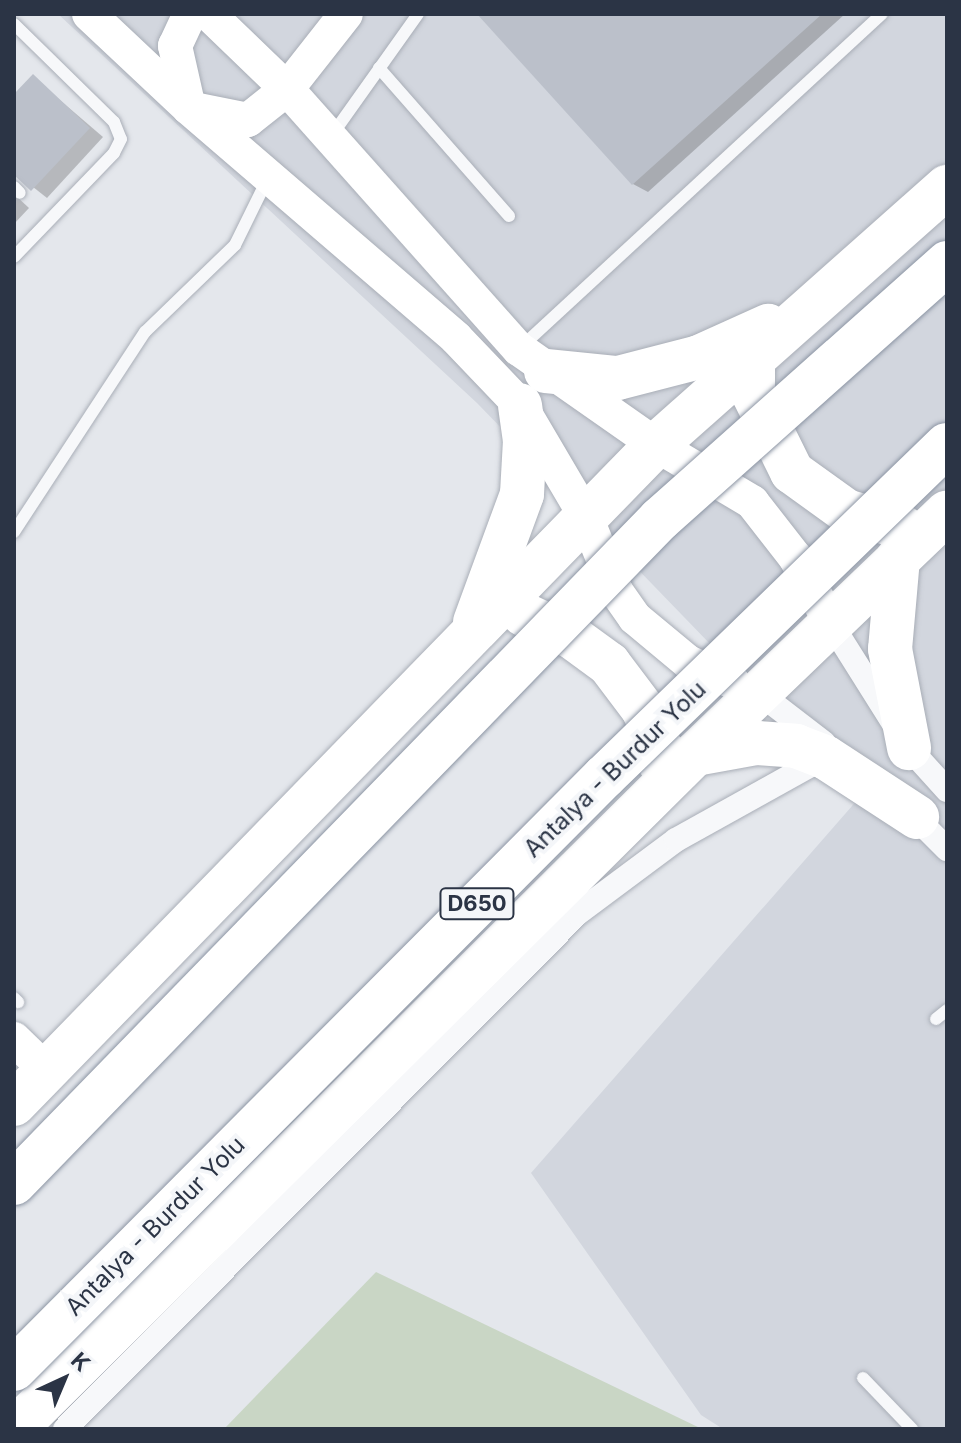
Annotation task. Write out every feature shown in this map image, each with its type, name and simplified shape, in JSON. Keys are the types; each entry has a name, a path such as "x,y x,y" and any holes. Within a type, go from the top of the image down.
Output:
{"highway":[{"path":"14,1104 656,445 803,310 947,187"},
{"path":"14,1183 660,519 947,263"},
{"path":"532,360 618,378 699,357 803,310"},
{"path":"753,355 753,393 768,429 792,472 813,492 846,511 898,528 939,519"},
{"path":"482,625 522,494 525,441 520,405"},
{"name":"Antalya - Burdur Yolu","path":"14,1369 582,799 947,445"},
{"path":"15,1429 695,754 939,519"},
{"path":"898,558 890,649 909,748"},
{"path":"482,625 531,615 609,664 643,709 661,749 660,789"},
{"path":"695,754 757,743 796,746 932,803"}],"street":[{"path":"89,14 189,108 456,338 520,405 586,517 616,591 654,639 688,662 759,693 932,803"},
{"path":"189,108 175,46 190,14"},
{"path":"209,14 287,89 532,360 656,445 752,502 795,557 830,622 909,748 947,849"},
{"path":"189,108 248,120 287,89 346,14"},
{"path":"65,1429 578,913 676,840 825,757"},
{"path":"14,1039 46,1070"}],"lane":[{"path":"330,137 418,14"},
{"path":"532,360 882,14"},
{"path":"14,24 114,122 121,139 114,153 14,257"},
{"path":"379,68 509,216"},
{"path":"14,532 145,332 235,245 269,177"},
{"path":"936,1019 947,1010"},
{"path":"863,1378 912,1429"}],"shaded area":[{"path":"58,14 947,14 947,1429 723,1429 701,1415 531,1173 859,798 477,403"}],"green space":[{"path":"376,1272 702,1429 224,1429"}],"building":[{"path":"477,14 822,14 632,185"},
{"path":"33,74 90,128 31,191 14,175 14,94"}]}
